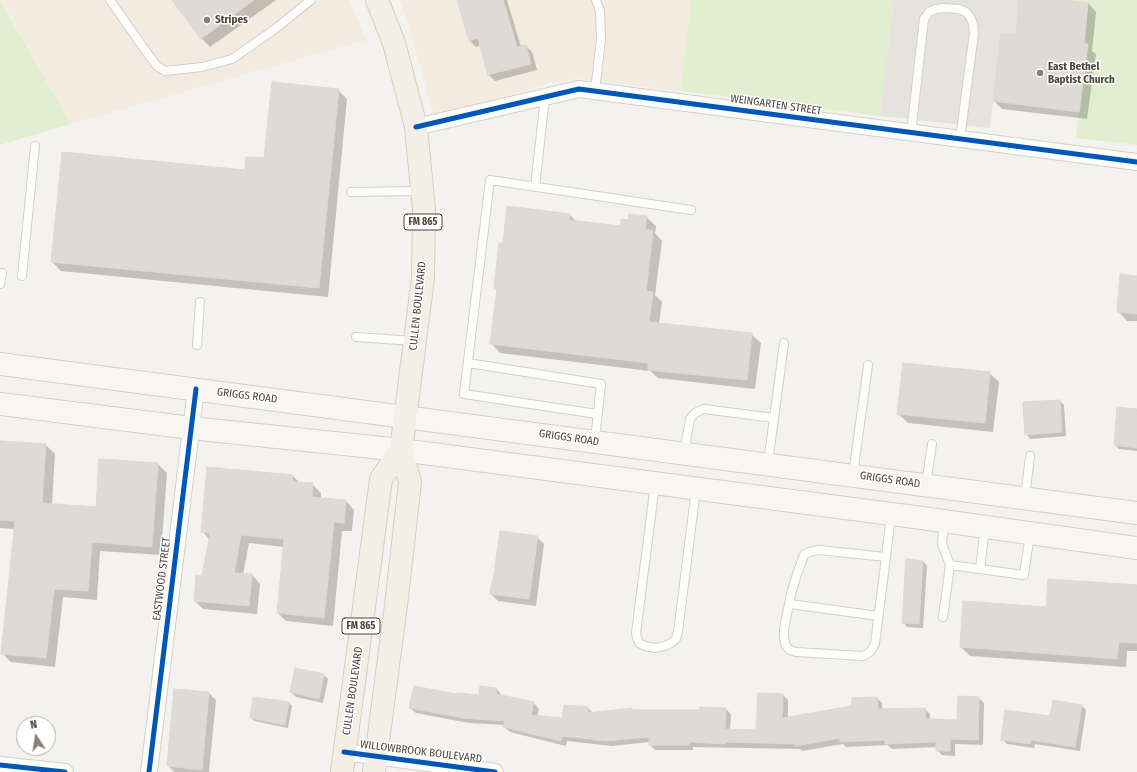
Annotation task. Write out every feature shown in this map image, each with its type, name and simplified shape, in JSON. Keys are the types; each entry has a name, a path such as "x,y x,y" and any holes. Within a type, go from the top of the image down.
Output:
{"main road":[{"name":"CULLEN BOULEVARD","path":"375,764 396,605 410,482 401,450 423,278 424,210 416,127 394,43 377,0"},
{"name":"GRIGGS ROAD","path":"0,364 1137,513"},
{"path":"0,404 191,428 401,450 922,518 1137,548"},
{"name":"CULLEN BOULEVARD","path":"343,762 381,479 401,450"},
{"path":"684,453 688,487"},
{"path":"922,518 926,485"}],"street":[{"name":"WEINGARTEN STREET","path":"416,127 579,89 1137,162"},
{"name":"EASTWOOD STREET","path":"149,772 196,389"},
{"name":"WILLOWBROOK BOULEVARD","path":"343,762 495,772"},
{"path":"0,765 65,772"}],"lane":[{"path":"110,0 150,57 157,66 165,71 202,67 232,59 275,29 311,0"},
{"path":"595,91 601,39 600,11 596,0"},
{"path":"910,133 924,19 929,12 936,9 959,9 966,12 970,17 973,24 974,33 960,139"},
{"path":"535,187 546,97"},
{"path":"22,276 35,146"},
{"path":"598,414 464,394 490,180 691,210"},
{"path":"351,192 421,191"},
{"path":"0,284 2,273"},
{"path":"197,345 200,302"},
{"path":"356,337 414,341"},
{"path":"768,464 784,343"},
{"path":"468,363 601,384 595,441"},
{"path":"853,475 868,365"},
{"path":"684,453 690,419 695,413 704,409 774,418"},
{"path":"926,485 932,444"},
{"path":"1025,498 1030,456"},
{"path":"655,483 636,633 640,643 654,648 666,646 671,643 676,639 678,632 688,487"},
{"path":"886,557 819,550 809,552 804,555 784,629 786,646 790,650 796,652 863,656 870,652 875,644 878,616 886,557 891,514"},
{"path":"942,617 950,565 942,544 944,521"},
{"path":"980,569 985,527"},
{"path":"950,565 1024,574 1030,533"},
{"path":"790,604 878,616"}],"shaded area":[{"path":"1,0 350,0 366,40 71,124"},
{"path":"400,0 691,0 681,91 577,79 556,81 434,117 409,26"},
{"path":"894,0 1019,0 1016,35 1001,34 990,128 880,116"}],"green space":[{"path":"0,0 71,124 0,145"},
{"path":"691,0 894,0 880,116 681,91"},
{"path":"1064,0 1137,0 1137,145 1076,138 1088,45 1085,37 1088,3"}],"building":[{"name":"Stripes","path":"172,0 254,0 201,39"},
{"path":"457,0 503,0 517,47 526,45 531,64 488,75 478,38 469,41"},
{"name":"East Bethel Baptist Church","path":"1019,0 1064,0 1088,3 1084,44 1088,44 1079,112 993,101 1001,34 1016,35"},
{"path":"272,82 339,89 319,288 51,262 62,152 245,170 246,157 264,158"},
{"path":"507,206 570,214 569,220 621,226 621,219 628,220 629,214 647,216 645,229 653,231 646,291 653,292 649,322 752,333 747,380 648,370 648,363 490,344 497,289 494,288 499,243 503,243"},
{"path":"1120,274 1137,276 1137,314 1117,312"},
{"path":"903,363 990,372 985,423 897,414"},
{"path":"1060,400 1062,432 1025,435 1023,402"},
{"path":"1117,407 1137,409 1137,448 1114,445"},
{"path":"0,441 46,444 42,503 96,507 99,459 158,463 152,547 92,542 88,591 54,589 46,658 1,654 15,521 0,520"},
{"path":"207,467 293,475 292,482 313,483 312,497 346,500 344,523 334,522 324,618 277,613 284,539 241,535 234,573 252,574 249,606 194,601 196,575 202,576 210,533 201,532"},
{"path":"500,531 538,536 529,599 490,594"},
{"path":"906,559 923,561 919,624 902,623"},
{"path":"1048,579 1137,585 1137,643 1119,642 1117,659 960,647 963,601 1046,607"},
{"path":"295,668 324,674 319,699 290,692"},
{"path":"414,686 457,694 479,695 480,686 496,688 496,694 534,702 531,715 562,718 564,705 588,707 588,713 632,708 632,710 700,710 700,707 726,708 725,729 756,730 758,693 783,694 782,718 852,706 852,698 877,697 878,709 925,708 926,719 957,720 958,696 979,697 978,740 950,739 950,751 936,751 936,742 885,744 885,740 840,742 840,738 796,746 796,744 725,742 725,744 689,742 689,745 649,745 649,737 606,741 562,736 561,741 503,727 505,721 463,718 409,708"},
{"path":"174,689 209,692 202,770 167,766"},
{"path":"253,697 289,702 285,725 250,718"},
{"path":"1053,700 1082,705 1075,747 1031,740 1030,744 1001,740 1005,710 1050,716"}],"cycle path":[{"path":"416,127 579,89 1137,162"},
{"path":"149,772 196,389"},
{"path":"344,752 495,772"},
{"path":"0,765 65,772"}],"place":[{"name":"Stripes","path":"207,20"},
{"name":"East Bethel Baptist Church","path":"1040,73"}]}
